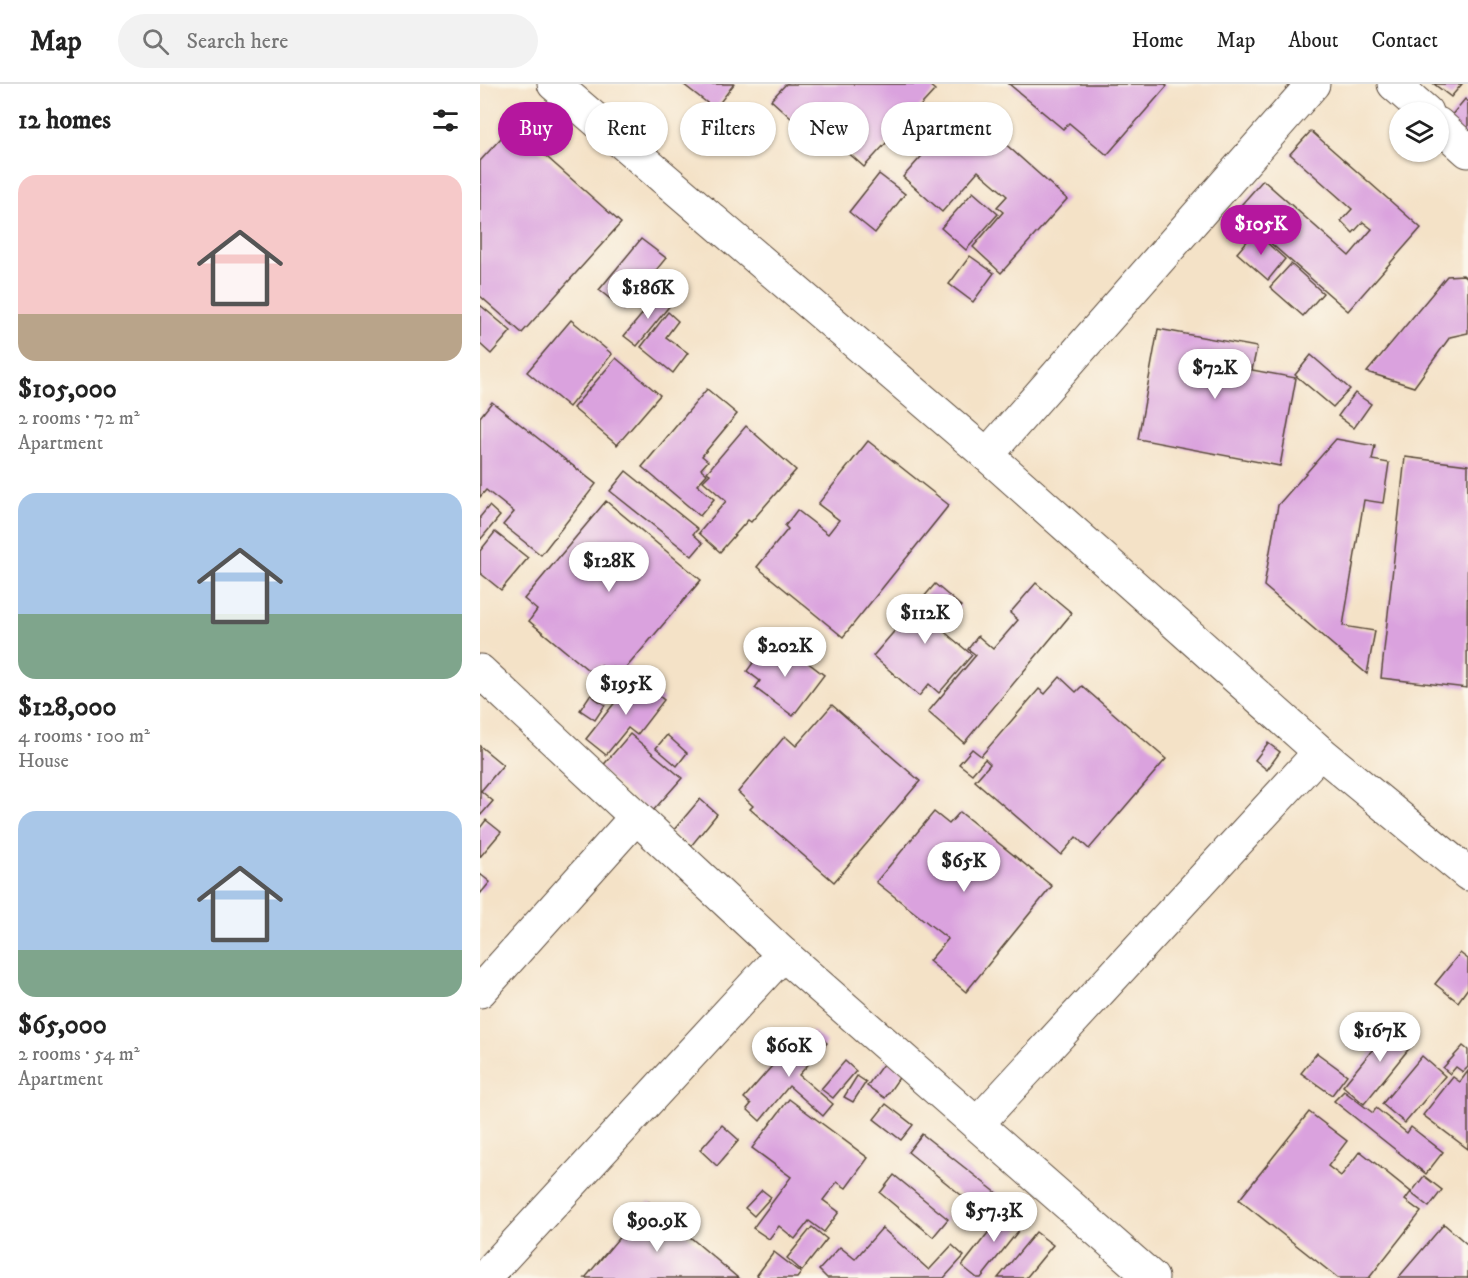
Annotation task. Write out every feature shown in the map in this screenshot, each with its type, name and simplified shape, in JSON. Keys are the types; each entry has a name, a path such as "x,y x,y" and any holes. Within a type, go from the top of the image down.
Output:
{"street":[{"path":"554,84 987,455 1320,752 1468,874"},
{"path":"987,455 1313,84"},
{"path":"1394,84 1415,102"},
{"path":"1449,134 1468,151"},
{"path":"480,671 783,954 1152,1278"},
{"path":"977,1124 1320,752"},
{"path":"480,992 636,817"},
{"path":"484,1278 783,954"}],"building":[{"path":"683,84 734,84 720,102 706,102"},
{"path":"786,84 928,84 935,90 924,102 881,102 881,149 864,167 852,156 869,156 869,102 788,102 788,115 776,102 771,100"},
{"path":"1009,84 1165,84 1167,86 1107,155 1069,123 1063,129"},
{"path":"1434,84 1462,84 1451,97"},
{"path":"1465,99 1468,102 1468,144 1449,127 1449,118"},
{"path":"1311,131 1421,228 1348,311 1235,212 1263,180 1349,256 1372,229 1363,222 1353,233 1341,221 1352,209 1290,154"},
{"path":"498,141 498,156 546,156 621,223 522,333 480,296 480,161"},
{"path":"1013,151 1067,199 1001,273 973,247 1003,212 997,207 1007,196 978,171 942,212 903,177 922,156 1013,156"},
{"path":"879,174 905,194 875,233 849,212"},
{"path":"973,192 998,214 966,250 941,228"},
{"path":"1255,232 1285,259 1268,280 1237,253"},
{"path":"641,239 666,258 624,310 599,290"},
{"path":"970,256 994,273 973,302 949,284"},
{"path":"1291,264 1323,293 1303,316 1270,287"},
{"path":"1463,275 1468,279 1468,333 1450,337 1414,387 1367,372 1447,276"},
{"path":"659,294 671,304 637,346 624,336"},
{"path":"480,305 511,331 491,354 480,344"},
{"path":"668,312 678,321 666,337 688,353 673,373 641,347"},
{"path":"571,320 612,354 569,407 527,372"},
{"path":"1158,329 1257,347 1252,370 1296,378 1280,466 1138,439"},
{"path":"1311,355 1350,389 1333,407 1295,375"},
{"path":"616,358 660,395 617,445 573,408"},
{"path":"707,389 737,414 702,456 708,461 701,469 707,474 697,485 714,499 700,516 642,467"},
{"path":"1355,393 1371,404 1354,428 1338,416"},
{"path":"492,402 596,484 541,555 503,525 514,512 486,490 480,497 480,417"},
{"path":"746,426 796,470 751,522 748,520 720,552 699,533 726,501 703,481 710,474 707,472"},
{"path":"1336,439 1375,446 1372,460 1389,463 1383,503 1364,500 1343,626 1375,631 1367,674 1264,586 1278,505"},
{"path":"868,441 949,505 843,637 757,567 788,529 785,526 797,510 828,534 839,520 818,504"},
{"path":"1405,457 1468,465 1467,688 1381,678"},
{"path":"626,471 698,529 693,534 703,543 692,556 610,491"},
{"path":"606,501 701,580 621,674 612,667 608,672 601,665 593,674 529,621 537,610 524,599"},
{"path":"489,506 500,516 480,540 480,517"},
{"path":"495,532 528,558 501,590 480,573 480,551"},
{"path":"1036,583 1072,613 964,743 928,712 976,655 968,649 978,636 993,649 1018,620 1010,613"},
{"path":"935,584 961,606 941,629 972,655 939,693 929,684 919,696 873,656"},
{"path":"786,646 824,675 793,716 755,688 760,681 747,671 764,648 778,658"},
{"path":"635,677 664,700 637,735 628,728 606,755 586,739"},
{"path":"1060,677 1076,692 1082,686 1166,759 1089,849 1076,837 1061,855 975,781 990,764 985,759 972,774 959,764 972,749 981,756 1039,689 1045,694"},
{"path":"590,695 605,705 595,720 580,710"},
{"path":"832,705 920,781 834,882 750,809 753,806 738,792 785,736 796,746"},
{"path":"630,734 682,778 651,813 600,769"},
{"path":"667,735 687,753 677,766 656,748"},
{"path":"1268,743 1280,752 1267,770 1255,760"},
{"path":"480,746 503,765 481,791 493,801 480,816"},
{"path":"700,799 717,814 691,846 673,831"},
{"path":"934,812 949,824 960,812 1052,886 966,992 929,961 948,939 876,882"},
{"path":"486,820 501,832 480,857 480,828"},
{"path":"480,874 490,882 480,894"},
{"path":"1460,953 1468,959 1468,988 1458,1002 1435,984"},
{"path":"1395,1022 1416,1040 1364,1104 1343,1086"},
{"path":"813,1031 827,1043 799,1075 833,1104 823,1116 789,1086 760,1121 747,1109 751,1104 744,1098 800,1034 806,1039"},
{"path":"1463,1046 1468,1050 1468,1067 1463,1072 1456,1067 1450,1074 1443,1068"},
{"path":"1317,1053 1347,1075 1332,1095 1301,1073"},
{"path":"1422,1056 1445,1076 1405,1123 1382,1104"},
{"path":"886,1060 903,1072 885,1098 867,1086"},
{"path":"845,1061 856,1071 833,1098 821,1089"},
{"path":"1468,1071 1468,1149 1423,1115 1453,1077 1460,1082"},
{"path":"857,1076 866,1082 853,1102 844,1097"},
{"path":"1344,1091 1373,1113 1376,1108 1407,1133 1411,1127 1443,1152 1426,1174 1334,1101"},
{"path":"789,1099 868,1158 846,1188 837,1182 823,1200 839,1212 824,1232 809,1221 795,1239 779,1226 769,1239 753,1228 791,1177 752,1148"},
{"path":"886,1104 913,1125 901,1140 874,1119"},
{"path":"1309,1112 1347,1141 1328,1166 1341,1176 1360,1151 1411,1192 1405,1200 1421,1212 1369,1278 1338,1278 1239,1200"},
{"path":"722,1125 739,1140 717,1166 700,1150"},
{"path":"922,1134 1007,1201 992,1220 908,1152"},
{"path":"894,1175 948,1219 933,1237 880,1193"},
{"path":"1424,1176 1442,1190 1429,1207 1411,1193"},
{"path":"762,1190 771,1197 754,1216 745,1208"},
{"path":"649,1202 738,1278 585,1278"},
{"path":"1009,1206 1027,1220 981,1278 977,1278 962,1266"},
{"path":"1444,1224 1468,1245 1468,1278 1398,1278"},
{"path":"812,1227 827,1239 802,1271 787,1258"},
{"path":"882,1228 929,1270 952,1245 964,1256 944,1278 827,1278 819,1270 840,1247 855,1259"},
{"path":"1036,1232 1053,1245 1026,1278 998,1278"},
{"path":"774,1252 801,1273 797,1278 760,1278 757,1275"}]}
